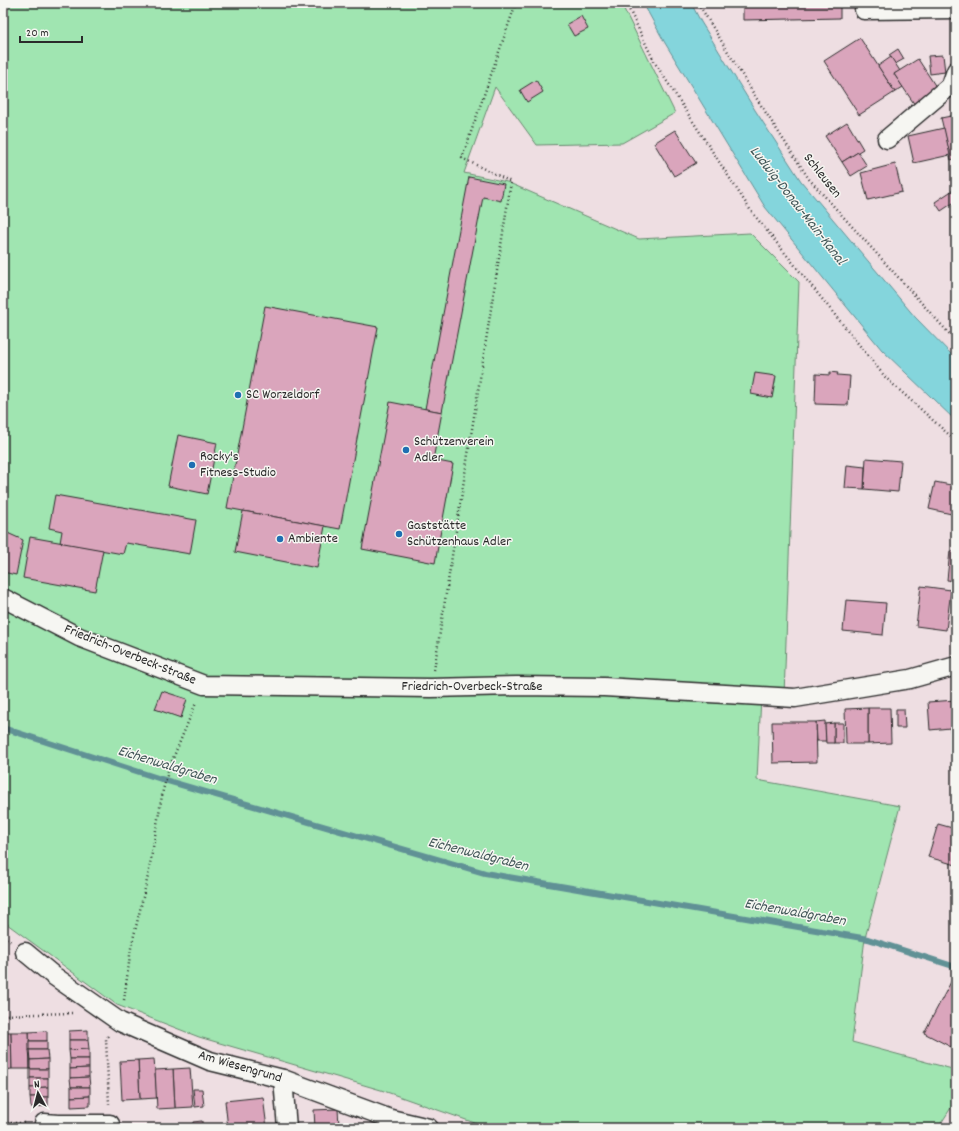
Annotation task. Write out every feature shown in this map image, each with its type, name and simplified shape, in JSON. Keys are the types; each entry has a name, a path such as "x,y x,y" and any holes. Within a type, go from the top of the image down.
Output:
{"street":[{"path":"864,10 956,9"},
{"path":"887,140 951,85 956,71"},
{"name":"Friedrich-Overbeck-Straße","path":"3,598 79,637 204,685 431,688 516,686 604,687 796,698 910,680 956,666"},
{"name":"Am Wiesengrund","path":"24,952 54,976 113,1017 210,1061 283,1079 391,1119 429,1128"},
{"path":"283,1079 287,1128"},
{"path":"44,1123 110,1123"}],"path":[{"path":"431,688 511,182 462,158 516,3"},
{"path":"626,3 655,63 751,211 886,378 956,441"},
{"name":"Schleusen","path":"698,3 809,180 956,341"},
{"path":"110,1123 106,1039 113,1017 148,876 163,790 169,768 204,685"},
{"path":"3,971 3,1015 113,1017"}],"green space":[{"path":"3,3 621,3 675,113 622,143 537,145 495,87 464,173 507,182 639,239 750,233 799,282 784,696 761,696 757,780 900,806 865,938 852,1042 956,1070 956,1100 938,1128 489,1128 381,1090 199,1037 117,1005 3,921"}],"water":[{"name":"Ludwig-Donau-Main-Kanal","path":"643,3 691,3 755,110 801,181 915,317 956,359 956,421 882,350 765,207 665,43"}],"building":[{"path":"743,3 840,3 840,18 743,20"},
{"path":"581,16 588,29 574,36 567,24"},
{"path":"860,38 895,92 859,115 824,61"},
{"path":"898,49 904,59 895,64 889,55"},
{"path":"943,55 945,72 930,74 928,56"},
{"path":"891,57 900,71 894,74 903,87 895,92 878,66"},
{"path":"918,59 938,90 915,105 894,74"},
{"path":"536,80 543,92 527,102 520,90"},
{"path":"956,115 956,158 951,160 941,118"},
{"path":"847,122 863,149 842,162 825,136"},
{"path":"944,128 950,155 914,163 908,136"},
{"path":"675,130 696,163 674,176 654,143"},
{"path":"858,152 867,166 851,176 842,162"},
{"path":"895,164 902,192 868,200 861,173"},
{"path":"469,177 504,184 501,201 483,197 442,412 425,409"},
{"path":"956,188 956,201 941,211 935,202"},
{"path":"265,306 378,327 340,529 227,508"},
{"path":"830,372 838,373 837,375 850,376 848,405 815,404 816,374 830,375"},
{"path":"755,373 776,376 772,398 751,394"},
{"path":"390,402 442,412 433,460 453,464 435,563 362,549"},
{"name":"Rocky's Fitness-Studio","path":"178,435 217,443 207,494 168,486"},
{"path":"866,458 901,461 898,492 864,489"},
{"path":"847,465 865,467 864,489 845,488"},
{"path":"935,482 956,486 956,515 929,509"},
{"path":"55,495 196,520 190,554 126,543 123,554 60,543 62,531 49,528"},
{"name":"Ambiente","path":"243,511 325,526 317,568 235,552"},
{"path":"3,531 23,540 16,575 3,572"},
{"path":"30,537 103,550 95,591 23,578"},
{"path":"950,551 956,551 956,581 947,580"},
{"path":"921,586 951,590 946,630 916,626"},
{"path":"846,600 886,603 883,635 843,631"},
{"path":"162,691 187,699 181,718 155,709"},
{"path":"956,700 956,736 951,736 950,728 930,730 928,702"},
{"path":"868,708 890,708 891,743 868,744"},
{"path":"868,708 868,744 846,744 845,709"},
{"path":"896,709 904,709 905,728 896,728"},
{"path":"825,721 826,741 817,741 816,722"},
{"path":"772,722 816,722 817,762 773,763"},
{"path":"834,723 843,723 843,743 834,743"},
{"path":"834,723 834,743 826,743 825,724"},
{"path":"938,824 956,829 956,865 928,857"},
{"path":"952,980 956,982 956,1041 953,1048 924,1033"},
{"path":"88,1030 88,1040 69,1040 69,1031"},
{"path":"47,1031 47,1041 29,1041 29,1032"},
{"path":"3,1032 11,1032 12,1069 3,1070"},
{"path":"11,1032 29,1032 30,1069 12,1069"},
{"path":"69,1040 88,1040 89,1049 69,1050"},
{"path":"29,1041 47,1041 47,1050 29,1050"},
{"path":"89,1049 89,1059 70,1059 69,1050"},
{"path":"29,1050 47,1050 48,1059 30,1060"},
{"path":"48,1059 48,1069 30,1069 30,1060"},
{"path":"70,1059 89,1059 89,1068 70,1069"},
{"path":"154,1059 157,1098 140,1099 138,1060"},
{"path":"138,1060 140,1099 122,1100 120,1061"},
{"path":"89,1068 89,1077 70,1078 70,1069"},
{"path":"190,1068 193,1107 175,1108 173,1069"},
{"path":"30,1069 48,1069 48,1078 30,1078"},
{"path":"173,1069 175,1108 157,1109 155,1070"},
{"path":"89,1077 90,1087 71,1087 70,1078"},
{"path":"30,1078 48,1078 48,1087 30,1088"},
{"path":"48,1087 48,1097 30,1097 30,1088"},
{"path":"71,1087 90,1087 90,1096 71,1097"},
{"path":"193,1089 202,1089 204,1106 195,1107"},
{"path":"90,1096 90,1106 71,1107 71,1097"},
{"path":"30,1097 48,1097 48,1106 31,1107"},
{"path":"263,1097 267,1128 228,1128 225,1101"},
{"path":"338,1109 339,1126 315,1128 314,1110"},
{"path":"202,1121 202,1128 193,1128 193,1122"}],"waterway":[{"name":"Eichenwaldgraben","path":"3,728 161,779 485,873 868,939 956,967"}],"place":[{"name":"SC Worzeldorf","path":"238,395"},
{"name":"Schützenverein Adler","path":"406,450"},
{"name":"Rocky's Fitness-Studio","path":"192,465"},
{"name":"Gaststätte Schützenhaus Adler","path":"399,534"},
{"name":"Ambiente","path":"280,539"}]}
